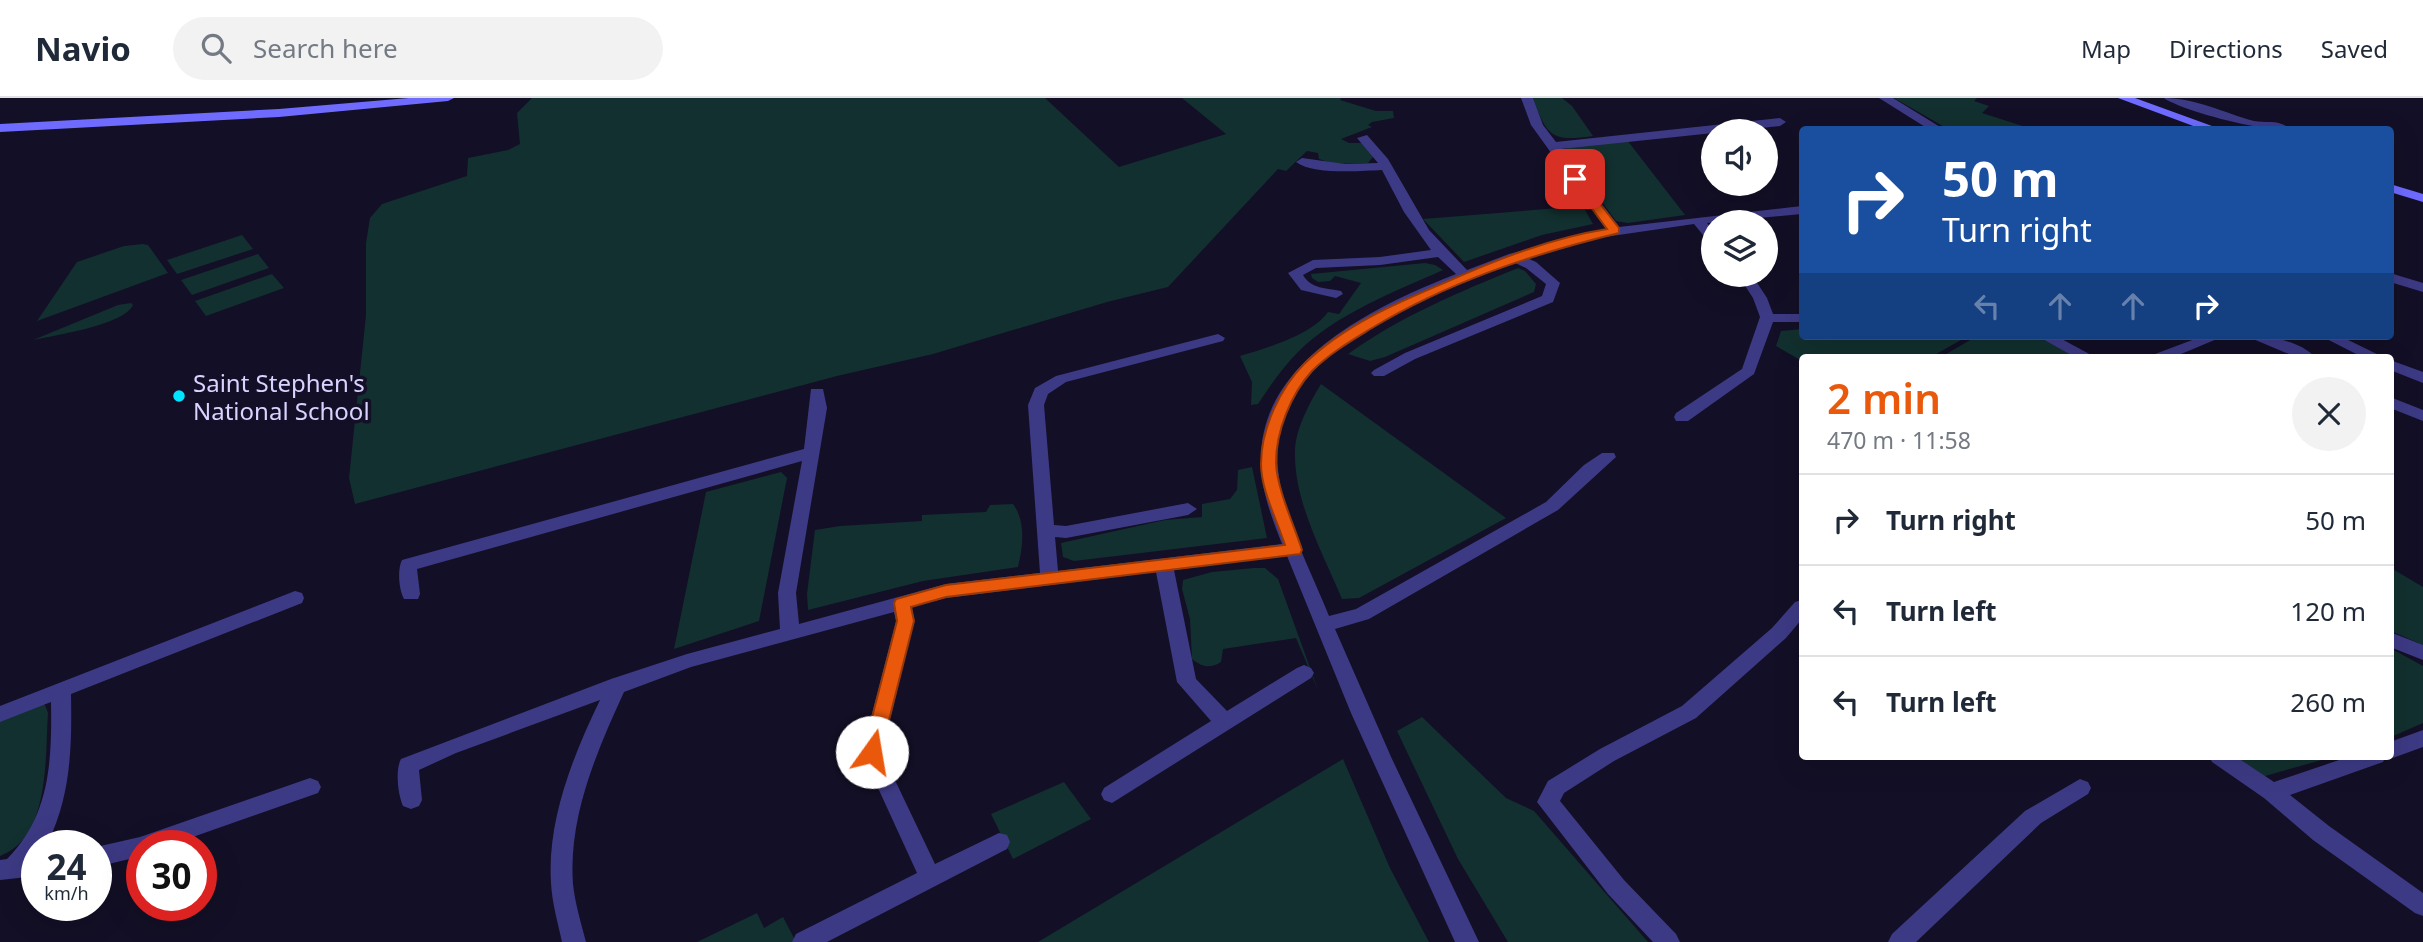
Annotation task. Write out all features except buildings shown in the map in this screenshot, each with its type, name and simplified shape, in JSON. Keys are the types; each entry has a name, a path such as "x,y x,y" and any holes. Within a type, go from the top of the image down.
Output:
{"street":[{"path":"0,128 279,113 448,98"},
{"path":"1527,98 1537,125 1615,231"},
{"path":"1885,98 1932,126"},
{"path":"2124,98 2205,126"},
{"path":"2170,98 2256,125 2280,126"},
{"path":"1552,146 1780,122"},
{"path":"1363,138 1376,147 1438,253 1466,276"},
{"path":"1302,162 1345,169 1386,166"},
{"path":"2394,189 2423,198"},
{"path":"1467,942 1410,824 1323,625 1294,550 1270,475 1269,462 1276,420 1294,385 1318,358 1346,336 1397,307 1466,276 1514,257 1577,238 1697,220 1799,210"},
{"path":"1697,220 1701,224"},
{"path":"1336,294 1306,287 1296,278 1295,273 1313,264 1380,261 1438,253"},
{"path":"1378,373 1410,356 1548,299 1553,283 1531,265 1514,257"},
{"path":"2394,278 2420,282"},
{"path":"1682,417 1749,371 1768,317 1753,287"},
{"path":"1768,317 1783,320 1799,318"},
{"path":"1049,578 1036,405 1041,391 1061,379 1217,338"},
{"path":"2051,340 2081,354"},
{"path":"2168,354 2206,340"},
{"path":"2265,340 2302,354"},
{"path":"2337,340 2368,354"},
{"path":"2394,366 2423,378"},
{"path":"790,632 788,593 810,453 820,408 817,392"},
{"path":"2394,404 2423,416"},
{"path":"411,594 408,565 810,453"},
{"path":"1323,625 1362,614 1452,565 1552,506 1590,469 1608,457"},
{"path":"1047,531 1066,532 1188,509"},
{"path":"411,800 408,765 618,684 790,632 946,591 1294,550"},
{"path":"1164,564 1187,682 1225,722"},
{"path":"0,714 295,598"},
{"path":"902,603 905,621 872,752 930,877"},
{"path":"1668,942 1616,887 1548,802 1556,787 1607,755 1689,712 1779,633 1799,610"},
{"path":"2394,641 2423,653"},
{"path":"1112,794 1304,673"},
{"path":"573,942 561,882 566,820 593,734 618,684"},
{"path":"6,869 42,833 51,806 61,721 61,690"},
{"path":"2394,749 2423,738"},
{"path":"2225,760 2272,792 2321,834 2423,906"},
{"path":"2272,792 2364,760"},
{"path":"188,830 310,787"},
{"path":"1900,942 2033,817 2080,788"},
{"path":"804,942 999,842"}],"green space":[{"path":"532,98 1045,98 1119,167 1226,134 1182,98 1341,98 1340,100 1376,111 1393,111 1394,118 1372,122 1368,125 1372,127 1341,139 1349,143 1365,143 1373,157 1368,163 1334,164 1319,159 1318,153 1307,151 1286,171 1278,169 1168,287 1107,302 933,354 837,376 355,504 349,478 366,315 366,243 370,218 382,204 467,176 468,158 508,150 520,144 517,113"},
{"path":"1533,98 1562,98 1572,106 1593,136 1568,138 1553,134 1547,129"},
{"path":"1894,98 1977,98 1974,101 1989,106 1982,113 2023,126 1943,126"},
{"path":"1627,140 1685,215 1628,223 1616,221 1565,152 1569,146"},
{"path":"1583,206 1593,224 1542,235 1464,262 1423,219"},
{"path":"242,235 253,249 177,274 167,260"},
{"path":"148,245 168,273 37,321 77,262 124,246"},
{"path":"258,254 269,268 192,295 181,280"},
{"path":"1425,263 1443,270 1366,305 1330,326 1298,352 1258,404 1251,405 1252,382 1240,356 1300,334 1328,312 1339,314 1361,283 1335,276 1330,281 1318,282 1311,274"},
{"path":"1518,268 1525,271 1536,284 1534,292 1385,357 1370,361 1348,354 1409,317"},
{"path":"272,274 284,288 206,316 195,301"},
{"path":"118,305 133,305 127,312 103,324 33,340"},
{"path":"1799,329 1799,340 1961,340 1936,354 1799,354 1799,359 1776,346 1781,331"},
{"path":"1970,340 2044,340 2072,354 1946,354"},
{"path":"1321,384 1506,518 1359,598 1342,599 1304,507 1296,468 1298,433"},
{"path":"1252,467 1267,538 1074,561 1063,557 1061,543 1165,520 1202,517 1202,504 1230,499 1237,490 1238,470"},
{"path":"781,472 787,478 759,621 674,649 706,492"},
{"path":"1013,504 1022,526 1018,567 923,581 808,610 807,594 815,530 922,521 922,515 986,512 990,505"},
{"path":"1265,568 1278,579 1318,690 1296,638 1223,649 1221,662 1213,666 1203,665 1192,659 1190,619 1182,589 1183,580 1212,572"},
{"path":"2394,570 2423,587 2423,645 2394,632"},
{"path":"2394,650 2423,666 2423,723 2394,736"},
{"path":"38,705 45,705 48,713 45,773 36,815 29,830 21,830 21,841 16,847 0,856 0,721"},
{"path":"1422,717 1506,798 1534,811 1648,942 1508,942 1458,859 1397,731"},
{"path":"1343,759 1390,868 1429,942 1038,942"},
{"path":"2235,760 2322,760 2265,776"},
{"path":"1064,782 1091,819 1013,859 991,814"},
{"path":"757,913 764,928 783,917 796,942 697,942"}],"place":[{"name":"Saint Stephen's National School","path":"179,396"}],"route":[{"path":"872,752 905,621 902,603 946,591 1294,550 1270,475 1269,462 1269,448 1276,420 1294,385 1307,368 1331,347 1397,307 1538,248 1615,231 1575,179"}]}
